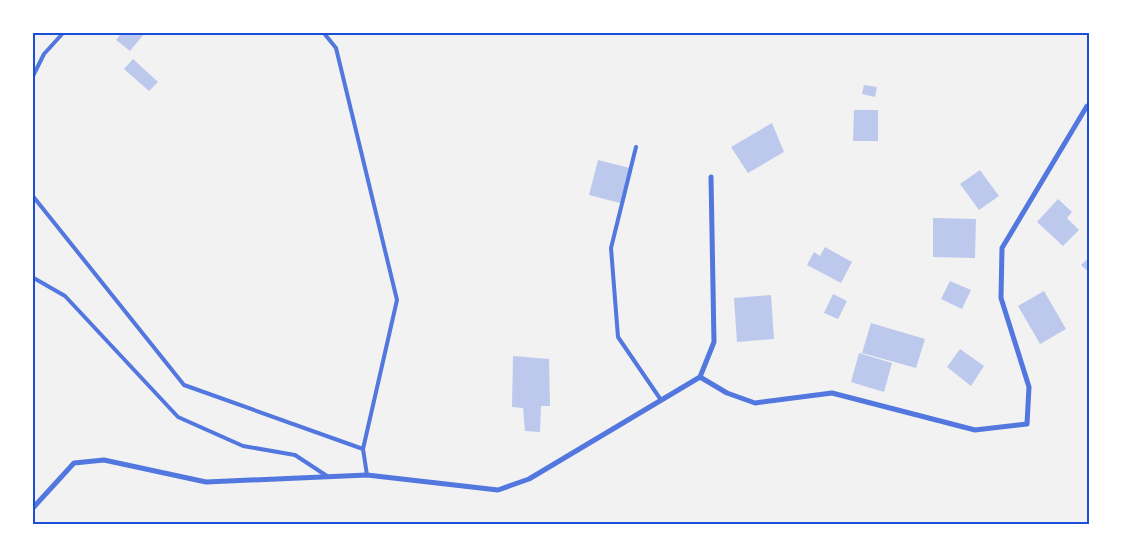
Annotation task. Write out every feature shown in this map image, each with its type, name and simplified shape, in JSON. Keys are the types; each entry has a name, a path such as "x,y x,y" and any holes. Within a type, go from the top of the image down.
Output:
{"street":[{"path":"700,377 727,394 755,403 832,394 975,430 1027,424 1029,387 1001,298 1002,248 1087,106 1090,105"},
{"path":"32,509 74,463 104,460 206,482 367,475 498,490 529,479 700,377 714,342 711,177"}],"lane":[{"path":"32,78 44,54 64,32"},
{"path":"323,32 336,48 397,300 363,449 367,475"},
{"path":"636,147 610,248 618,337 661,400"},
{"path":"32,195 184,385 363,449"},
{"path":"32,277 65,296 178,417 243,446 295,456 327,476"}],"building":[{"path":"122,32 142,32 144,34 130,51 116,40"},
{"path":"133,59 158,82 149,91 124,69"},
{"path":"864,85 877,87 875,97 862,94"},
{"path":"854,110 878,110 878,141 853,141"},
{"path":"772,123 784,152 748,173 731,147"},
{"path":"598,160 630,168 620,203 589,195"},
{"path":"980,170 999,196 979,210 960,184"},
{"path":"1058,199 1072,212 1067,218 1079,230 1063,246 1037,222"},
{"path":"933,218 976,219 975,258 933,257"},
{"path":"825,247 852,262 841,283 807,265 814,252 820,256"},
{"path":"1090,257 1090,273 1081,265"},
{"path":"950,281 971,290 962,309 941,299"},
{"path":"1044,291 1066,329 1040,344 1018,306"},
{"path":"833,294 847,301 838,319 824,313"},
{"path":"771,295 774,339 737,342 734,298"},
{"path":"871,323 925,339 916,368 862,353"},
{"path":"960,349 984,366 971,386 947,367"},
{"path":"859,353 892,363 884,392 851,382"},
{"path":"513,356 549,359 550,406 541,406 540,432 525,431 523,408 512,407"}]}
